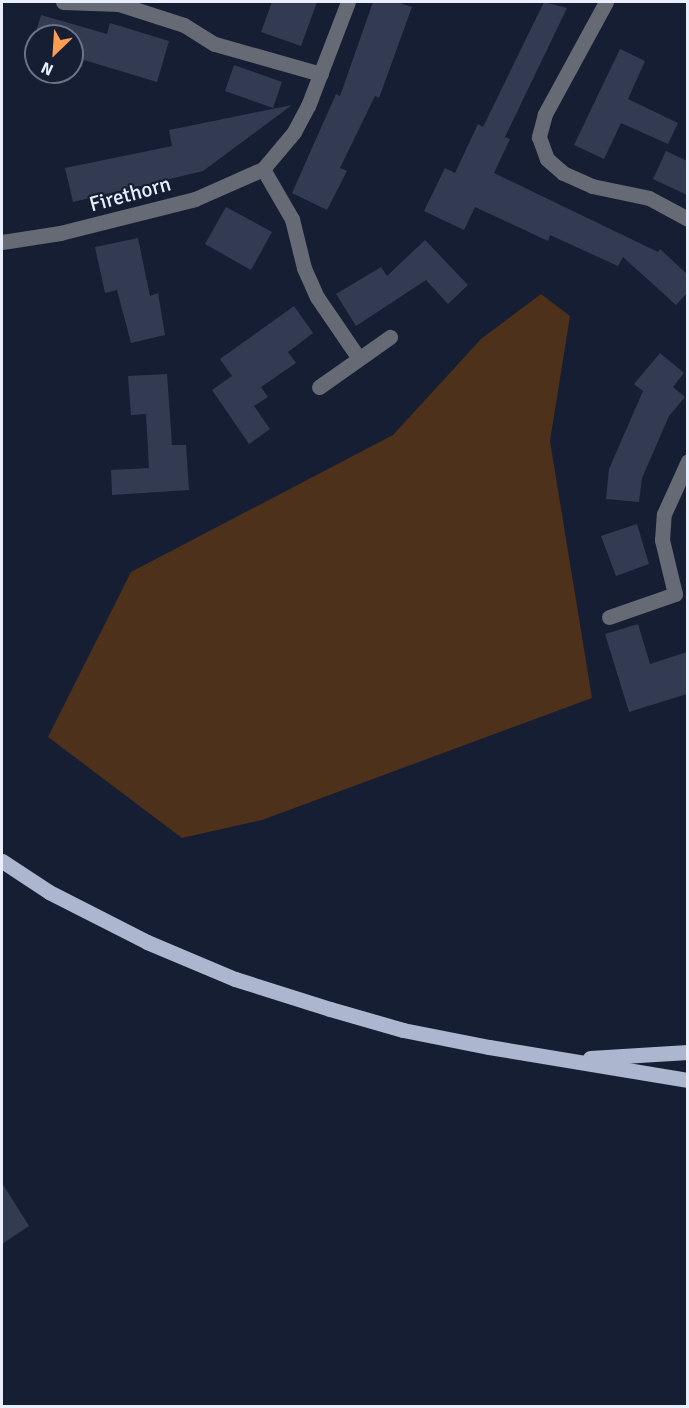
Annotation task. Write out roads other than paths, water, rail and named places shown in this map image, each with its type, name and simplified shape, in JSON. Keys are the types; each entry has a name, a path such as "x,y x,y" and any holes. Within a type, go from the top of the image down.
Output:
{"main road":[{"path":"2,861 49,892 147,942 235,979 404,1030 687,1080"},
{"path":"569,1059 687,1052"}],"street":[{"path":"63,2 119,4 184,25 215,44 321,74"},
{"name":"Firethorn","path":"2,242 60,233 195,199 263,169 294,132 321,74 348,2"},
{"path":"606,2 545,114 539,136 547,159 562,173 592,186 649,198 687,219"},
{"path":"263,169 292,219 304,268 317,297 358,357"},
{"path":"319,387 358,357 390,337"},
{"path":"609,617 681,591 662,540 664,514 687,461"}]}
